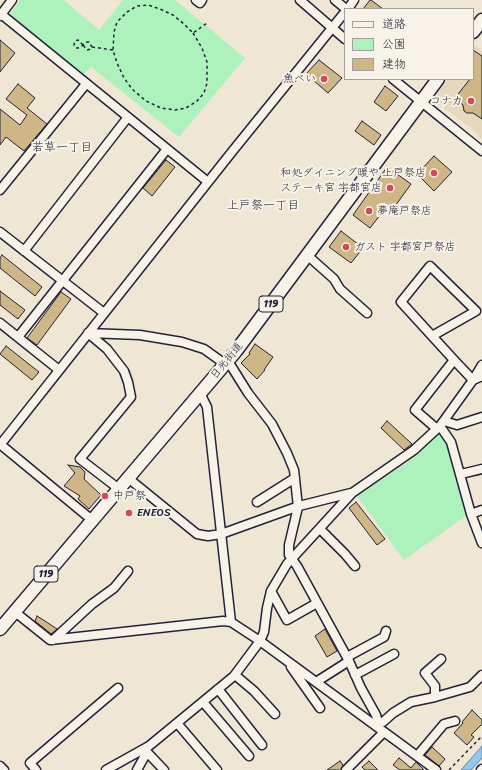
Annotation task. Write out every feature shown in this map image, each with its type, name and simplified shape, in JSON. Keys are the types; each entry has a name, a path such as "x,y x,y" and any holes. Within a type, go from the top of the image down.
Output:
{"highway":[{"path":"474,31 482,20"},
{"name":"日光街道","path":"0,629 226,363 437,80"}],"street":[{"path":"12,0 1,15 208,182"},
{"path":"196,0 200,3 202,0"},
{"path":"300,0 344,38"},
{"path":"335,0 346,8"},
{"path":"348,8 354,0"},
{"path":"92,520 0,445 208,182 344,13"},
{"path":"394,80 482,151"},
{"path":"0,190 86,84"},
{"path":"24,251 128,117"},
{"path":"18,337 167,149"},
{"path":"2,236 24,251 104,313"},
{"path":"307,255 334,279 340,289 367,314"},
{"path":"432,336 476,312 430,266 401,302 432,336 454,360 473,380"},
{"path":"0,323 59,370"},
{"path":"88,333 140,335 182,342 204,349 226,363 238,378 276,432 287,452 294,470 298,507 288,552 348,659 376,723"},
{"path":"88,333 107,349 124,371 131,397 80,459 119,489"},
{"path":"454,360 415,410 440,426 452,442 471,514 482,543"},
{"path":"106,770 116,767 145,750 235,675 260,641 264,632 271,591 287,564 352,493 414,450 440,426 482,365"},
{"path":"473,380 482,376"},
{"path":"200,393 207,407 231,622"},
{"path":"440,426 457,425 482,416"},
{"path":"461,474 482,469"},
{"path":"128,478 197,534 208,536 221,534 298,507 352,493"},
{"path":"258,502 295,478"},
{"path":"471,514 482,510"},
{"path":"320,529 355,566"},
{"path":"53,640 92,604 114,588 128,571"},
{"path":"271,591 287,620 317,603"},
{"path":"15,612 50,640 223,621 231,622 376,723 384,732 436,770"},
{"path":"316,682 348,659 384,637 386,631"},
{"path":"355,675 394,654"},
{"path":"434,697 435,686 425,673 441,659"},
{"path":"287,661 320,708"},
{"path":"235,675 254,691 275,714"},
{"path":"376,723 383,722 393,713 411,702 470,687 482,675"},
{"path":"36,770 30,763 118,688"},
{"path":"218,689 262,745"},
{"path":"203,702 249,756"},
{"path":"417,756 444,724 455,721"},
{"path":"177,723 217,770"},
{"path":"346,770 384,732"},
{"path":"137,770 145,750"},
{"path":"145,750 164,770"},
{"path":"0,766 4,770"}],"path":[{"path":"148,5 173,15 193,33 202,48 206,62 207,83 204,93 197,101 186,108 175,110 161,108 146,100 132,88 124,78 113,50 114,32 117,22 127,12 137,6 148,5"},
{"path":"193,33 207,23"},
{"path":"92,46 91,49 87,50 83,45 80,41 77,40 74,45 78,48 83,45 89,42 92,46 113,50"},
{"path":"449,770 482,736"}],"shaded area":[{"path":"474,45 482,51 481,139 471,128 433,100 447,80 474,80"}],"green space":[{"path":"20,0 64,0 99,30 123,0 175,0 245,58 179,137 91,67 83,75 13,18 11,13"},
{"path":"439,432 449,449 467,515 404,560 357,496 405,464"}],"water":[{"path":"482,746 482,758 471,770 461,770"}],"building":[{"path":"371,0 382,8 364,8"},
{"path":"0,40 15,53 0,72"},
{"name":"コナカ","path":"474,51 482,56 482,119 473,113 467,113 464,111 463,105 455,98 469,80 474,80"},
{"path":"319,60 342,78 328,93 306,74"},
{"path":"18,84 35,98 27,108 47,124 24,151 6,137 0,145 0,109 20,125 27,115 6,99"},
{"path":"385,86 398,96 386,111 374,102"},
{"path":"362,121 381,135 374,145 355,131"},
{"name":"和処ダイニング暖や 上戸祭店","path":"434,156 452,172 434,191 417,174"},
{"path":"166,160 175,167 152,196 143,188"},
{"path":"387,167 411,184 393,209 388,205 370,228 353,215"},
{"name":"ガスト 宇都宮戸祭店","path":"341,231 363,248 351,263 329,247"},
{"path":"2,255 42,287 35,296 0,268 0,258"},
{"path":"0,291 25,310 18,319 0,305"},
{"path":"61,292 71,299 37,345 27,338"},
{"path":"255,344 273,357 257,379 241,363 250,354 249,353"},
{"path":"6,346 39,372 32,380 0,354"},
{"path":"387,421 412,444 404,450 381,428"},
{"path":"68,465 80,467 85,472 84,479 101,495 89,509 78,499 80,496 64,486 75,473"},
{"path":"356,502 385,539 377,545 349,508"},
{"path":"37,616 57,629 51,634 35,621"},
{"path":"325,629 337,651 327,657 315,636"},
{"path":"472,710 482,720 482,724 471,735 474,737 467,745 454,733"},
{"path":"432,747 445,759 439,766 425,755"},
{"path":"399,758 411,768 416,762 424,770 400,770 393,765"},
{"path":"340,761 343,765 341,770 327,770"},
{"path":"369,761 378,770 365,770 362,767"}],"place":[{"name":"魚べい","path":"324,79"},
{"name":"コナカ","path":"471,101"},
{"name":"和処ダイニング暖や 上戸祭店","path":"434,173"},
{"name":"ステーキ宮 宇都宮店","path":"390,188"},
{"name":"夢庵戸祭店","path":"369,211"},
{"name":"ガスト 宇都宮戸祭店","path":"346,247"},
{"name":"中戸祭","path":"105,496"},
{"name":"ENEOS","path":"129,513"}],"district":[{"name":"若草一丁目","path":"62,148"},
{"name":"上戸祭一丁目","path":"263,206"}]}
